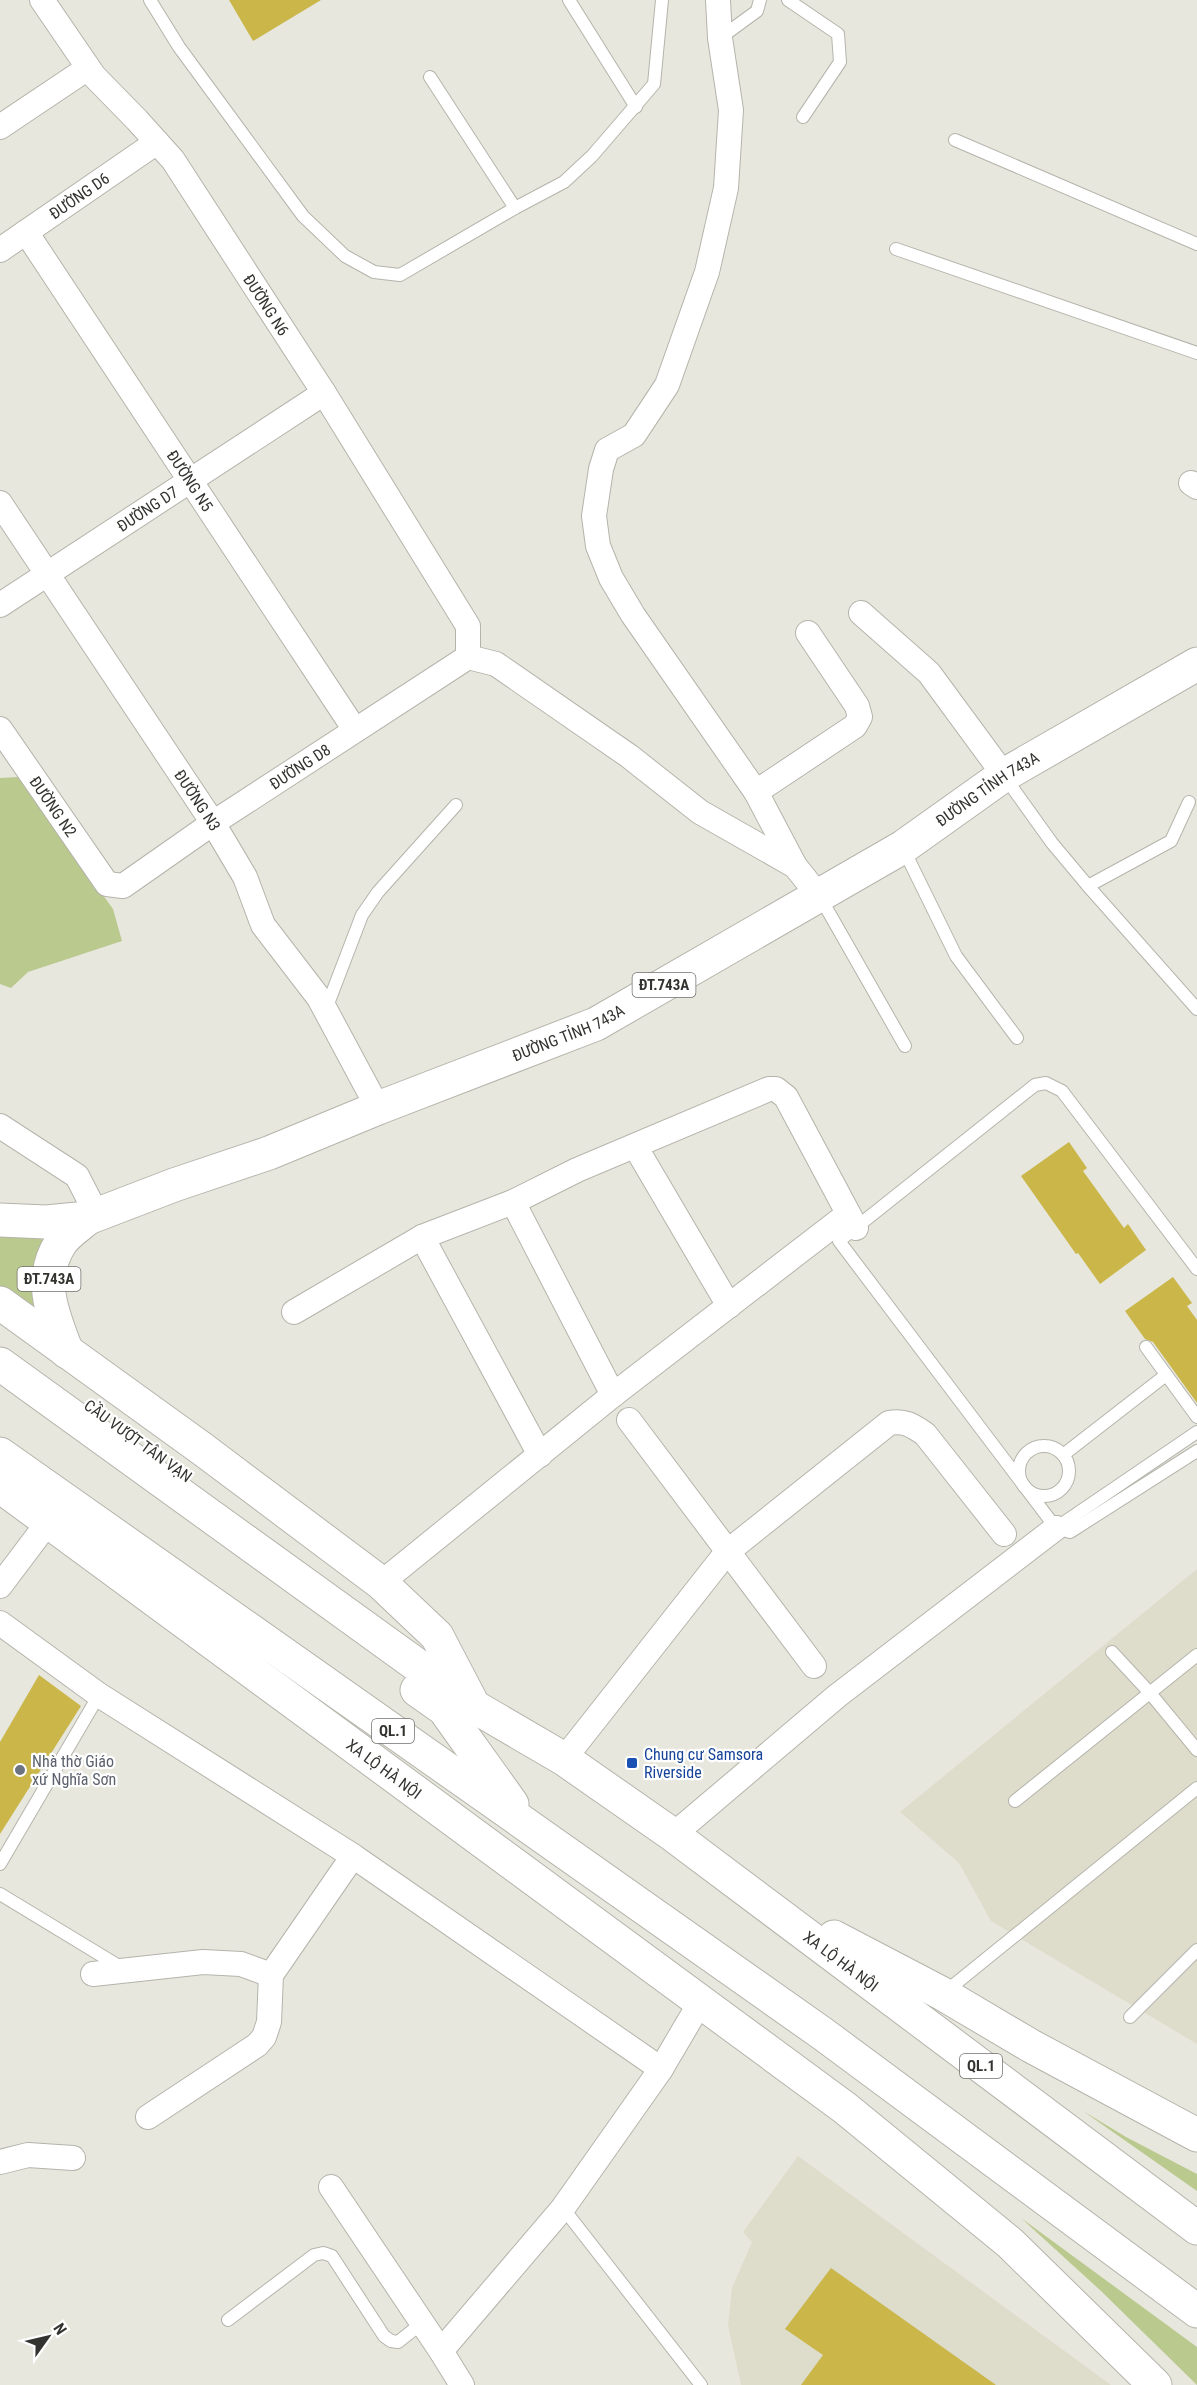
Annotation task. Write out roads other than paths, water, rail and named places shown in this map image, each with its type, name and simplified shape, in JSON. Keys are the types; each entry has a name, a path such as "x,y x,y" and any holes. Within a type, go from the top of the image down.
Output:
{"main road":[{"name":"ĐƯỜNG TỈNH 743A","path":"0,1220 46,1222 92,1217 174,1185 269,1153 378,1108 596,1024 903,847 1004,775 1197,664"},
{"name":"ĐƯỜNG TỈNH 743A","path":"67,1352 50,1306 48,1270 60,1242 92,1217"},
{"path":"0,1303 201,1448 381,1583 437,1636 475,1707"},
{"name":"CẦU VƯỢT TÂN VẠN","path":"0,1340 266,1558"},
{"name":"CẦU VƯỢT TÂN VẠN","path":"0,1364 266,1558"},
{"name":"QL.1","path":"0,1385 266,1558"},
{"name":"XA LỘ HÀ NỘI","path":"0,1454 57,1511 845,2108 1010,2243 1155,2385"},
{"name":"XA LỘ HÀ NỘI","path":"0,1486 57,1511 527,1825 786,2008 1197,2311"},
{"name":"XA LỘ HÀ NỘI","path":"266,1558 475,1707 564,1759 673,1835 1197,2228"},
{"name":"XA LỘ HÀ NỘI","path":"266,1558 444,1709 527,1825"},
{"path":"765,1904 866,1953 943,1994 1031,2046 1197,2135"},
{"path":"667,1924 701,2001 786,2008"}],"street":[{"name":"ĐƯỜNG N6","path":"42,0 88,68 173,160 324,393 468,626 468,657"},
{"path":"718,0 720,38 731,110 726,188 707,272 667,385 634,435 608,450 601,469 594,516 598,546 610,578 633,615 756,792 795,866 819,896"},
{"path":"0,128 88,68"},
{"name":"ĐƯỜNG D6","path":"0,249 157,142"},
{"name":"ĐƯỜNG N5","path":"27,232 355,730"},
{"name":"ĐƯỜNG D7","path":"0,605 324,393"},
{"name":"ĐƯỜNG N3","path":"0,503 213,824 245,877 262,925 318,998 378,1108"},
{"path":"861,613 929,674 1004,775"},
{"path":"756,792 855,726 860,717 857,706 807,633"},
{"path":"468,657 496,664 629,756 700,812 795,866"},
{"name":"ĐƯỜNG D8","path":"107,884 123,886 213,824 468,657"},
{"name":"ĐƯỜNG N2","path":"1,732 107,884"},
{"path":"294,1312 422,1237 513,1202 577,1170 769,1089 776,1089 786,1097 852,1221 729,1306 613,1395 381,1583"},
{"path":"0,1126 77,1176 92,1217"},
{"path":"635,1146 729,1306"},
{"path":"513,1202 613,1395"},
{"path":"422,1237 540,1455"},
{"path":"628,1420 814,1666"},
{"path":"564,1759 727,1552 889,1423 900,1421 925,1434 1004,1534"},
{"path":"0,1586 57,1511"},
{"path":"673,1835 837,1696 1056,1528"},
{"path":"0,1623 99,1695 353,1856 661,2069"},
{"path":"148,2117 256,2045 264,2037 269,2022 271,1975 353,1856"},
{"path":"93,1974 203,1962 241,1964 271,1975"},
{"path":"441,2351 563,2208 661,2069 701,2001"},
{"path":"0,2162 28,2155 73,2158"},
{"path":"331,2187 462,2385"}],"lane":[{"path":"150,0 179,47 303,216 345,256 374,272 400,275 564,182 592,156 654,84 662,0"},
{"path":"569,0 636,106"},
{"path":"720,38 757,11 760,0"},
{"path":"788,0 838,34 840,62 803,117"},
{"path":"430,77 515,208"},
{"path":"955,140 1197,244"},
{"path":"896,249 1197,353"},
{"path":"1004,775 1052,843 1197,1009"},
{"path":"1088,886 1171,841 1189,802"},
{"path":"325,1011 362,915 378,892 456,805"},
{"path":"903,847 956,956 1017,1038"},
{"path":"819,896 905,1046"},
{"path":"1197,1269 1062,1091 1046,1083 1035,1085 852,1221 839,1241 1056,1528 1070,1532 1197,1451"},
{"path":"1146,1347 1166,1375 1193,1402 1197,1417"},
{"path":"1063,1455 1166,1375"},
{"path":"1056,1528 1197,1432"},
{"path":"1049,1447 1063,1455 1069,1470 1068,1478 1059,1491 1052,1495 1035,1495 1023,1484 1019,1468 1026,1454 1033,1449 1049,1447"},
{"path":"1112,1652 1150,1693 1197,1750"},
{"path":"1015,1801 1197,1655"},
{"path":"0,1864 99,1695"},
{"path":"943,1994 1197,1788"},
{"path":"0,1894 126,1971"},
{"path":"1130,2017 1197,1950"},
{"path":"563,2208 701,2385"},
{"path":"228,2320 314,2255 323,2253 332,2256 384,2336 391,2342 398,2342 422,2323"}],"place":[{"name":"Chung cư Samsora Riverside","path":"632,1763"},
{"name":"Nhà thờ Giáo xứ Nghĩa Sơn","path":"20,1770"}]}
